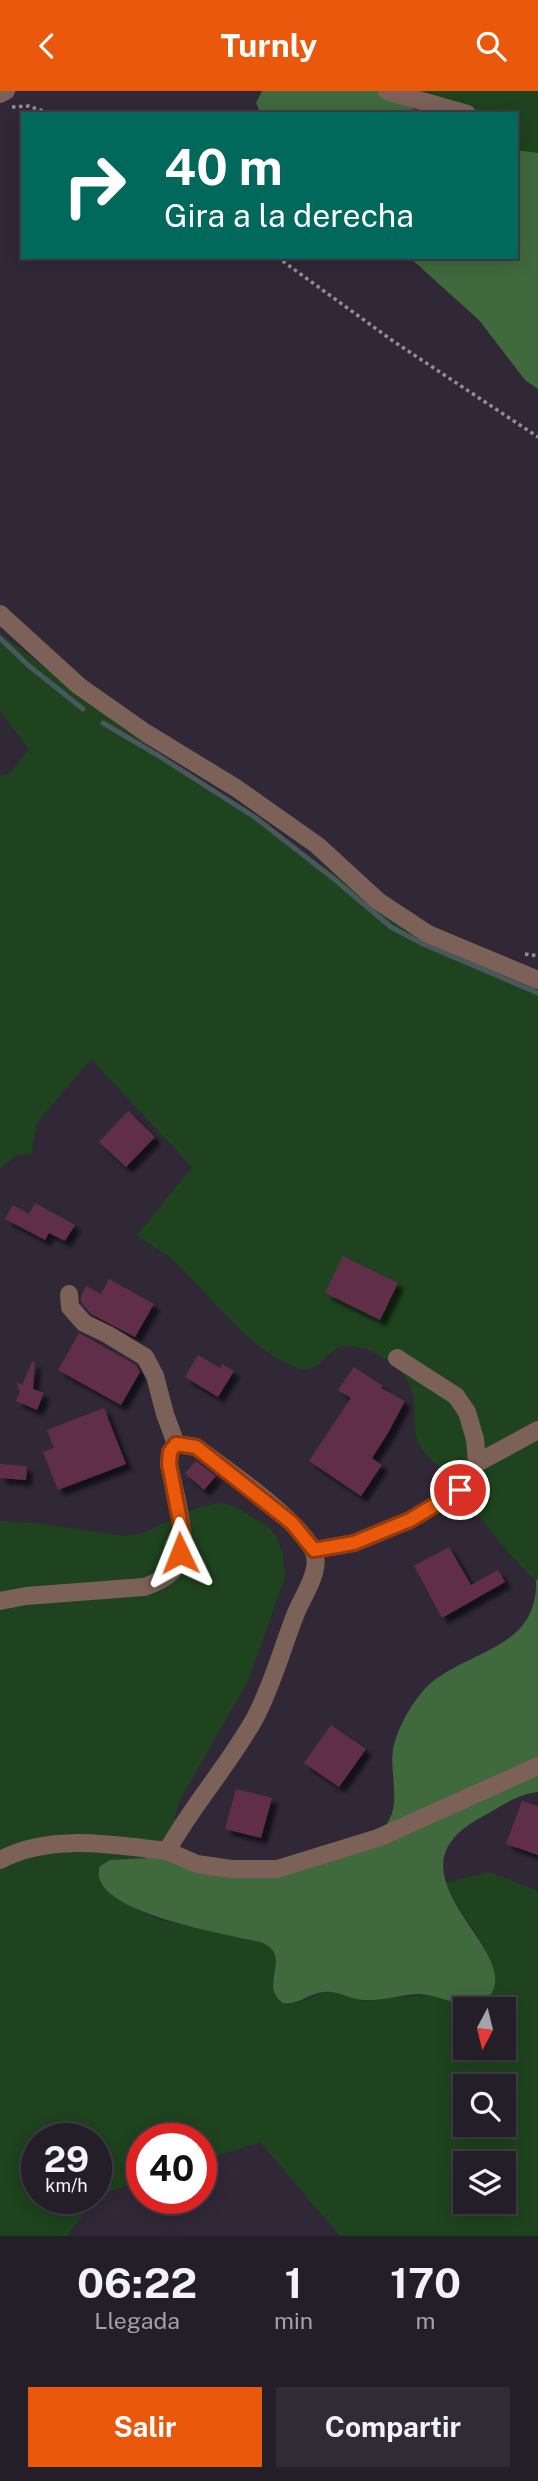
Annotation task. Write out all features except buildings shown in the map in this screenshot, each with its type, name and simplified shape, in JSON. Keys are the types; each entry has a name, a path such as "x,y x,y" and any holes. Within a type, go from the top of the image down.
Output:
{"street":[{"path":"387,91 460,112"},
{"path":"0,614 79,686 317,845 378,901 428,934 538,980"},
{"path":"69,1294 70,1307 84,1323 145,1357 155,1377 176,1444"},
{"path":"397,1358 456,1396 467,1412 475,1439 477,1463"},
{"path":"314,1550 354,1543 410,1520 460,1490 477,1463 538,1430"},
{"path":"0,1601 26,1596 144,1587 175,1568 183,1537 169,1464 170,1452 176,1444"},
{"path":"167,1851 186,1818 228,1762 256,1716 273,1679 316,1561 314,1550 292,1523 196,1447 176,1444"},
{"path":"0,1860 23,1851 70,1843 95,1843 167,1851 197,1864 231,1869 277,1869 378,1838 538,1766"}],"path":[{"path":"3,97 46,112"},
{"path":"281,259 393,341 538,437"}],"green space":[{"path":"262,91 394,91 417,112 260,112 256,103"},
{"path":"394,91 538,91 538,153 518,150 518,112 417,112"},
{"path":"518,150 538,153 538,389 525,380 479,320 411,259 518,259"},
{"path":"0,633 124,729 340,878 454,948 538,986 536,1581 421,1448 415,1429 414,1399 406,1379 398,1369 379,1355 347,1345 334,1350 309,1369 295,1367 278,1359 233,1323 180,1266 137,1235 192,1167 91,1059 37,1123 31,1154 15,1156 0,1169 0,776 9,774 29,749 0,711"},
{"path":"222,1503 235,1507 269,1527 283,1554 285,1577 248,1681 179,1802 164,1857 104,1862 131,1904 150,1916 239,1934 271,1946 276,1958 276,1998 297,2003 326,1991 364,2001 430,1994 453,2003 453,2060 516,2060 516,1997 486,1997 492,1992 491,1963 446,1883 489,1872 538,1891 538,2236 340,2236 260,2142 217,2156 217,2123 126,2123 126,2186 112,2191 112,2123 21,2123 21,2214 84,2214 67,2236 0,2236 0,1521 43,1524 125,1536 145,1532 199,1507"},
{"path":"538,1579 538,1792 515,1798 480,1818 452,1840 443,1863 448,1887 489,1958 495,1978 489,1997 453,1997 453,2002 418,1994 365,2000 328,1992 283,2003 273,1988 276,1962 270,1947 260,1942 163,1919 114,1896 101,1882 100,1866 110,1860 164,1857 255,1867 384,1827 393,1810 393,1749 408,1712 422,1692 437,1678 493,1648 510,1637 524,1623 533,1605"}],"waterway":[{"path":"0,638 28,665 83,709"},
{"path":"103,723 256,818 391,927 423,944 538,993"}],"route":[{"path":"180,1553 183,1537 169,1464 170,1452 176,1444 196,1447 292,1523 314,1550 354,1543 410,1520 460,1490"}]}
